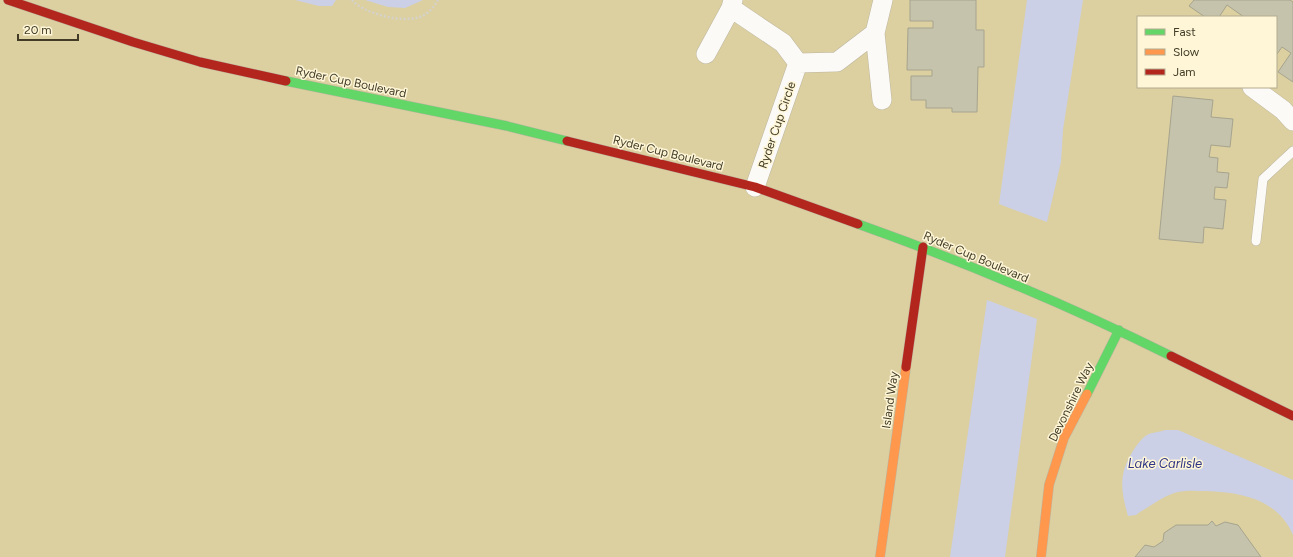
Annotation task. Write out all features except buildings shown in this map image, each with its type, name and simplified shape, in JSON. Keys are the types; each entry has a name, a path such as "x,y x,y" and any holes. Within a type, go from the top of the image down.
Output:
{"street":[{"name":"Ryder Cup Boulevard","path":"8,0 133,42 200,62 343,94 515,128 756,187 923,247 1119,330 1293,416"},
{"path":"882,100 875,33 883,0"},
{"path":"706,54 732,4 783,43 798,64 837,62 875,33"},
{"name":"Ryder Cup Circle","path":"756,187 798,64"},
{"path":"1253,88 1283,110 1293,121"},
{"name":"Island Way","path":"880,557 923,247"},
{"name":"Devonshire Way","path":"1041,557 1049,485 1064,438 1119,330"}],"lane":[{"path":"1256,241 1263,178 1293,151"}],"path":[{"path":"352,0 359,8 372,13 407,18 420,17 430,11 438,0"}],"shaded area":[{"path":"0,0 1293,0 1293,557 0,557"}],"water":[{"path":"295,0 336,0 332,6 319,6"},
{"path":"365,0 423,0 405,8 388,7"},
{"path":"1027,0 1083,0 1063,130 1061,162 1047,222 999,204"},
{"path":"987,300 1037,319 1005,557 950,557"},
{"name":"Lake Carlisle","path":"1165,430 1178,430 1293,480 1293,535 1278,513 1268,506 1257,500 1232,493 1185,491 1173,493 1136,515 1128,516 1122,483 1128,459 1145,436"}],"traffic: fast":[{"path":"286,81 507,126 567,141"},
{"path":"858,224 977,269 1056,302 1171,356"},
{"path":"1087,394 1119,330"}],"traffic: slow":[{"path":"880,557 906,367"},
{"path":"1041,557 1049,485 1064,438 1087,394"}],"traffic: jam":[{"path":"8,0 133,42 200,62 286,81"},
{"path":"567,141 755,187 858,224"},
{"path":"906,367 923,247"},
{"path":"1171,356 1293,416"}]}
